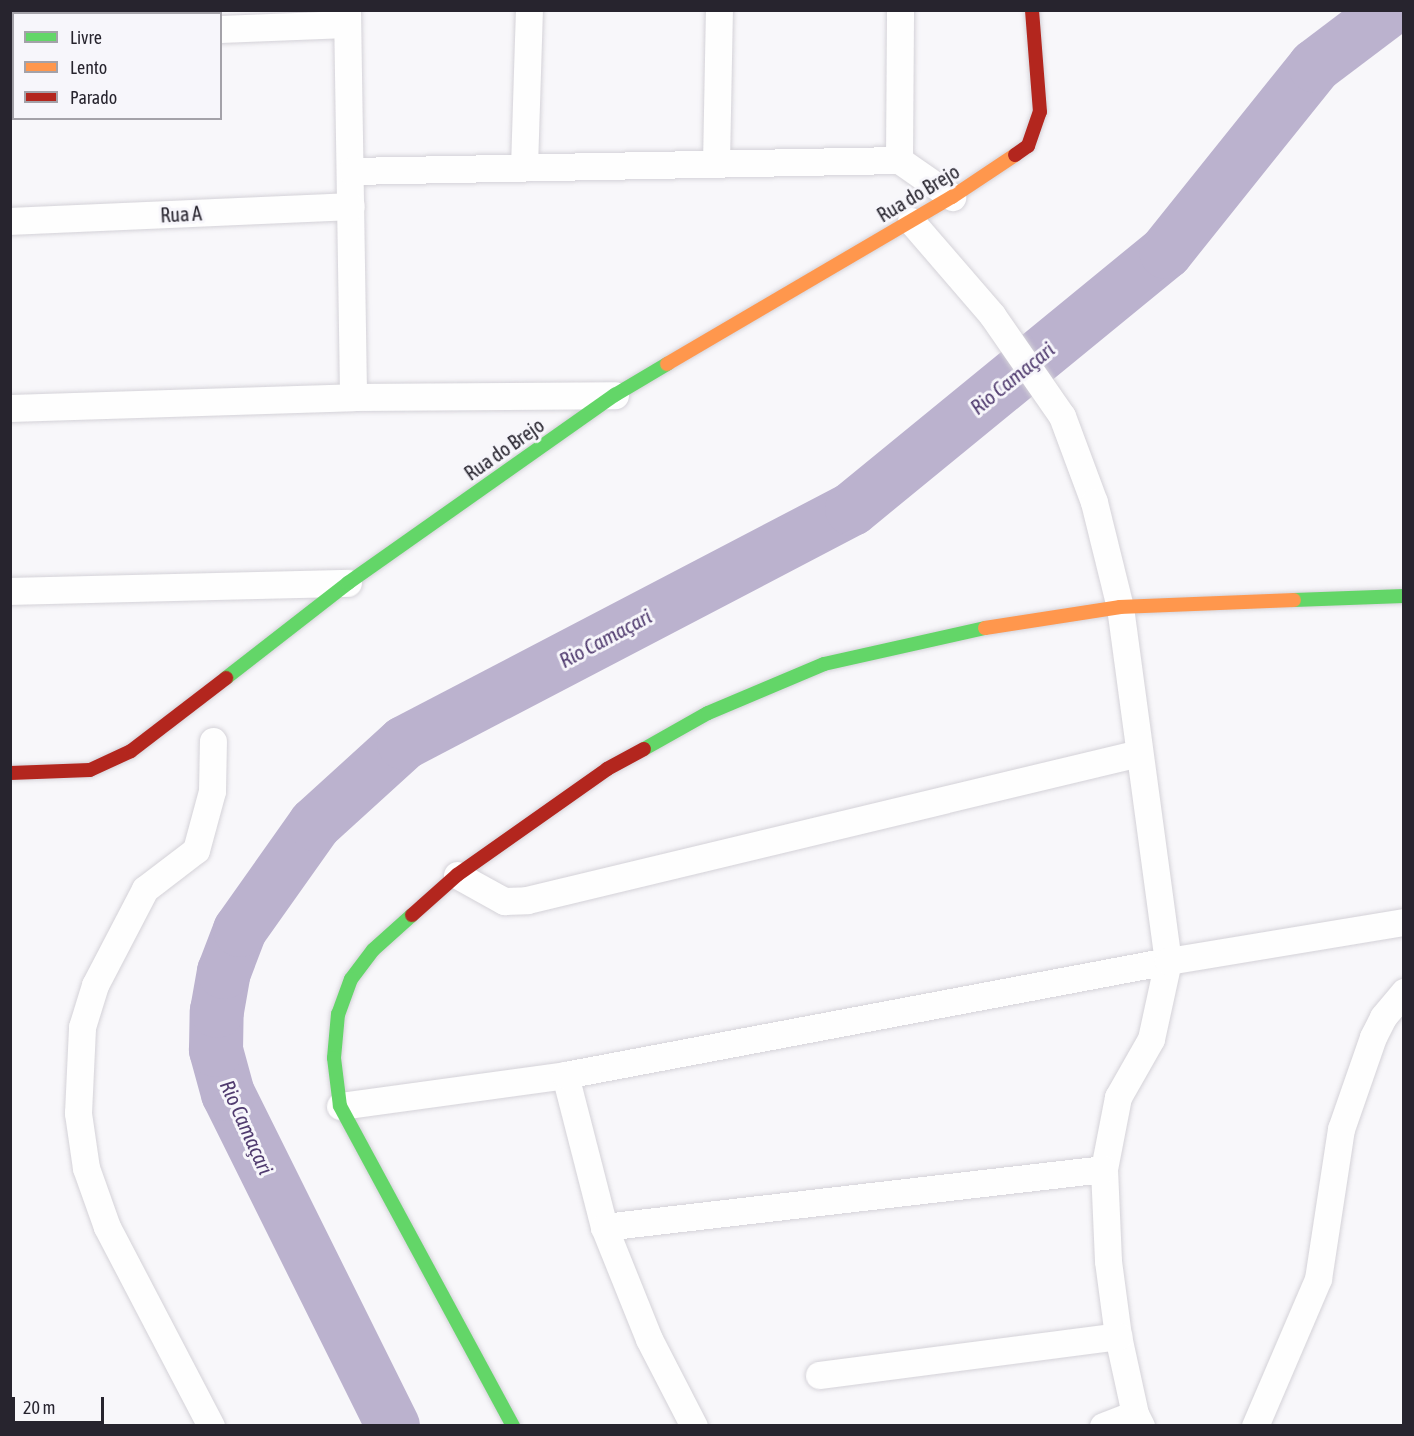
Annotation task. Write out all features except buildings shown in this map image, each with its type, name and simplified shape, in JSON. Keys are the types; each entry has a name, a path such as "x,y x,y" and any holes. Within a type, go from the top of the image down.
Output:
{"street":[{"path":"524,167 529,10"},
{"path":"716,163 719,10"},
{"path":"898,160 900,10"},
{"name":"Rua do Brejo","path":"10,773 90,770 113,761 348,583 615,395 911,221 1028,146 1040,112 1032,10"},
{"path":"222,29 347,17 353,397"},
{"path":"351,171 898,160 952,196"},
{"name":"Rua A","path":"10,221 351,206"},
{"path":"911,221 992,315 1062,416 1094,502 1120,607 1168,961 1151,1039 1118,1097 1104,1169 1108,1261 1118,1336 1138,1420 1104,1425"},
{"path":"10,408 353,397 615,395"},
{"path":"10,591 348,583"},
{"path":"513,1425 340,1106 334,1058 338,1014 351,979 373,950 457,875 607,770 708,713 824,664 945,634 1120,607 1404,596"},
{"path":"211,1425 107,1227 86,1168 78,1103 82,1027 95,985 146,889 196,850 212,791 213,741"},
{"path":"457,875 504,902 527,900 1139,753"},
{"path":"340,1106 565,1075 1168,961 1404,922"},
{"path":"1255,1425 1318,1279 1344,1119 1373,1037 1383,1017 1404,992"},
{"path":"565,1075 604,1227 649,1339 694,1425"},
{"path":"604,1227 1104,1169"},
{"path":"819,1375 1118,1336"}],"waterway":[{"name":"Rio Camaçari","path":"393,1426 228,1094 216,1050 217,1011 224,972 240,930 315,824 404,743 852,509 1166,252 1315,66 1389,10"}],"traffic: fast":[{"path":"226,678 348,583 615,395 667,364"},
{"path":"1294,600 1404,596"},
{"path":"644,749 708,713 824,664 985,628"},
{"path":"412,915 373,950 351,979 338,1014 334,1058 340,1106 513,1426"}],"traffic: slow":[{"path":"667,364 952,197 1015,155"},
{"path":"985,628 1120,607 1294,600"}],"traffic: jam":[{"path":"1015,155 1028,146 1040,112 1032,10"},
{"path":"10,773 90,770 131,751 226,678"},
{"path":"412,915 457,875 607,769 644,749"}]}
